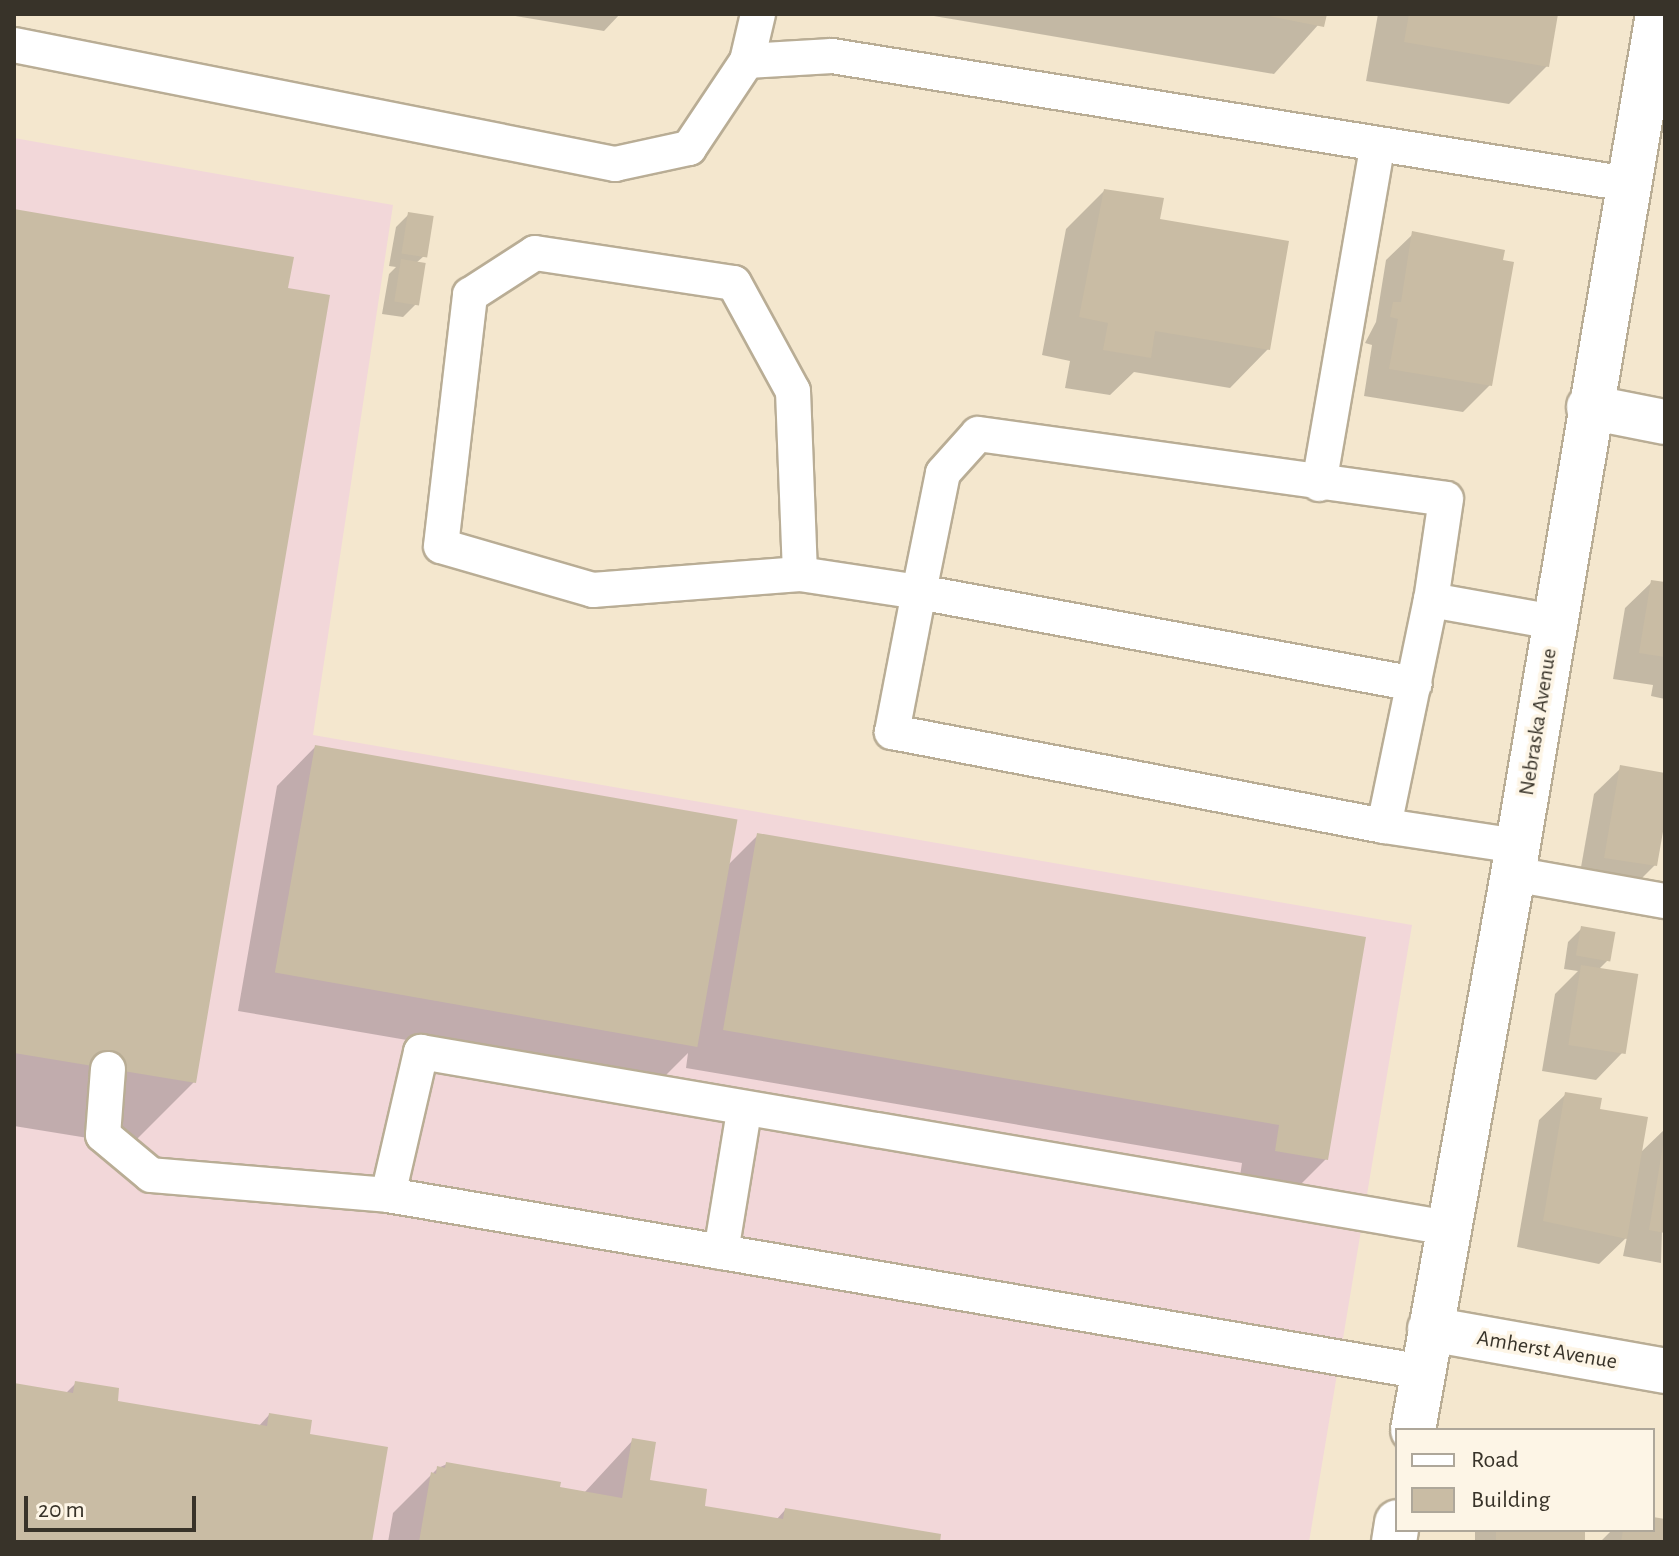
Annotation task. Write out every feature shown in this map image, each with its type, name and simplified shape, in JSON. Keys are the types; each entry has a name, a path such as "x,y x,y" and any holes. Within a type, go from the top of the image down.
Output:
{"street":[{"name":"Nebraska Avenue","path":"1413,1428 1515,860 1589,407 1658,14"},
{"path":"1589,407 1665,422"},
{"name":"Amherst Avenue","path":"1430,1329 1665,1371"}],"lane":[{"path":"14,45 615,164 689,148 747,61 758,14"},
{"path":"747,61 832,56 1628,184"},
{"path":"1319,484 1378,144"},
{"path":"800,574 793,391 734,283 535,253 470,295 441,546 593,590 800,574 919,592 1415,684"},
{"path":"1384,826 1431,600 1446,499 1319,484 978,434 943,473 892,732 1384,826 1665,901"},
{"path":"1431,600 1554,622"},
{"path":"388,1195 421,1052 744,1111 1448,1228"},
{"path":"108,1069 103,1135 151,1175 388,1195 1423,1372"},
{"path":"721,1252 744,1111"}],"shaded area":[{"path":"14,138 393,205 313,735 1412,925 1309,1542 14,1542"}],"building":[{"path":"1259,14 1327,14 1324,27"},
{"path":"1409,14 1558,14 1549,67 1404,42"},
{"path":"1104,189 1164,198 1160,219 1289,241 1270,350 1155,331 1151,358 1103,350 1108,323 1079,317"},
{"path":"14,209 294,257 288,288 330,295 196,1083 14,1053"},
{"path":"408,212 434,216 427,258 401,253"},
{"path":"1412,231 1505,250 1503,260 1514,262 1492,386 1389,369 1398,319 1390,317 1393,302 1401,302"},
{"path":"401,259 426,263 419,305 394,301"},
{"path":"1651,580 1665,582 1665,657 1639,653"},
{"path":"315,745 737,819 697,1047 275,972"},
{"path":"1620,765 1665,773 1665,820 1657,866 1604,858"},
{"path":"757,833 1366,937 1328,1160 1275,1151 1279,1125 723,1030"},
{"path":"1581,926 1615,932 1610,962 1576,956"},
{"path":"1581,965 1638,974 1626,1054 1568,1045"},
{"path":"1565,1092 1602,1098 1600,1109 1648,1117 1627,1239 1543,1221"},
{"path":"1665,1145 1665,1233 1649,1230"},
{"path":"75,1381 119,1388 118,1401 267,1426 269,1413 312,1420 310,1434 388,1447 372,1542 14,1542 14,1383 73,1393"},
{"path":"632,1438 656,1442 650,1480 707,1489 705,1506 783,1519 785,1508 941,1534 940,1542 419,1542 431,1472 436,1474 437,1466 445,1468 446,1462 561,1482 560,1487 622,1498"},
{"path":"1655,1517 1665,1519 1665,1542 1621,1542 1623,1532 1655,1532"},
{"path":"1496,1532 1585,1532 1585,1542 1496,1542"}]}
